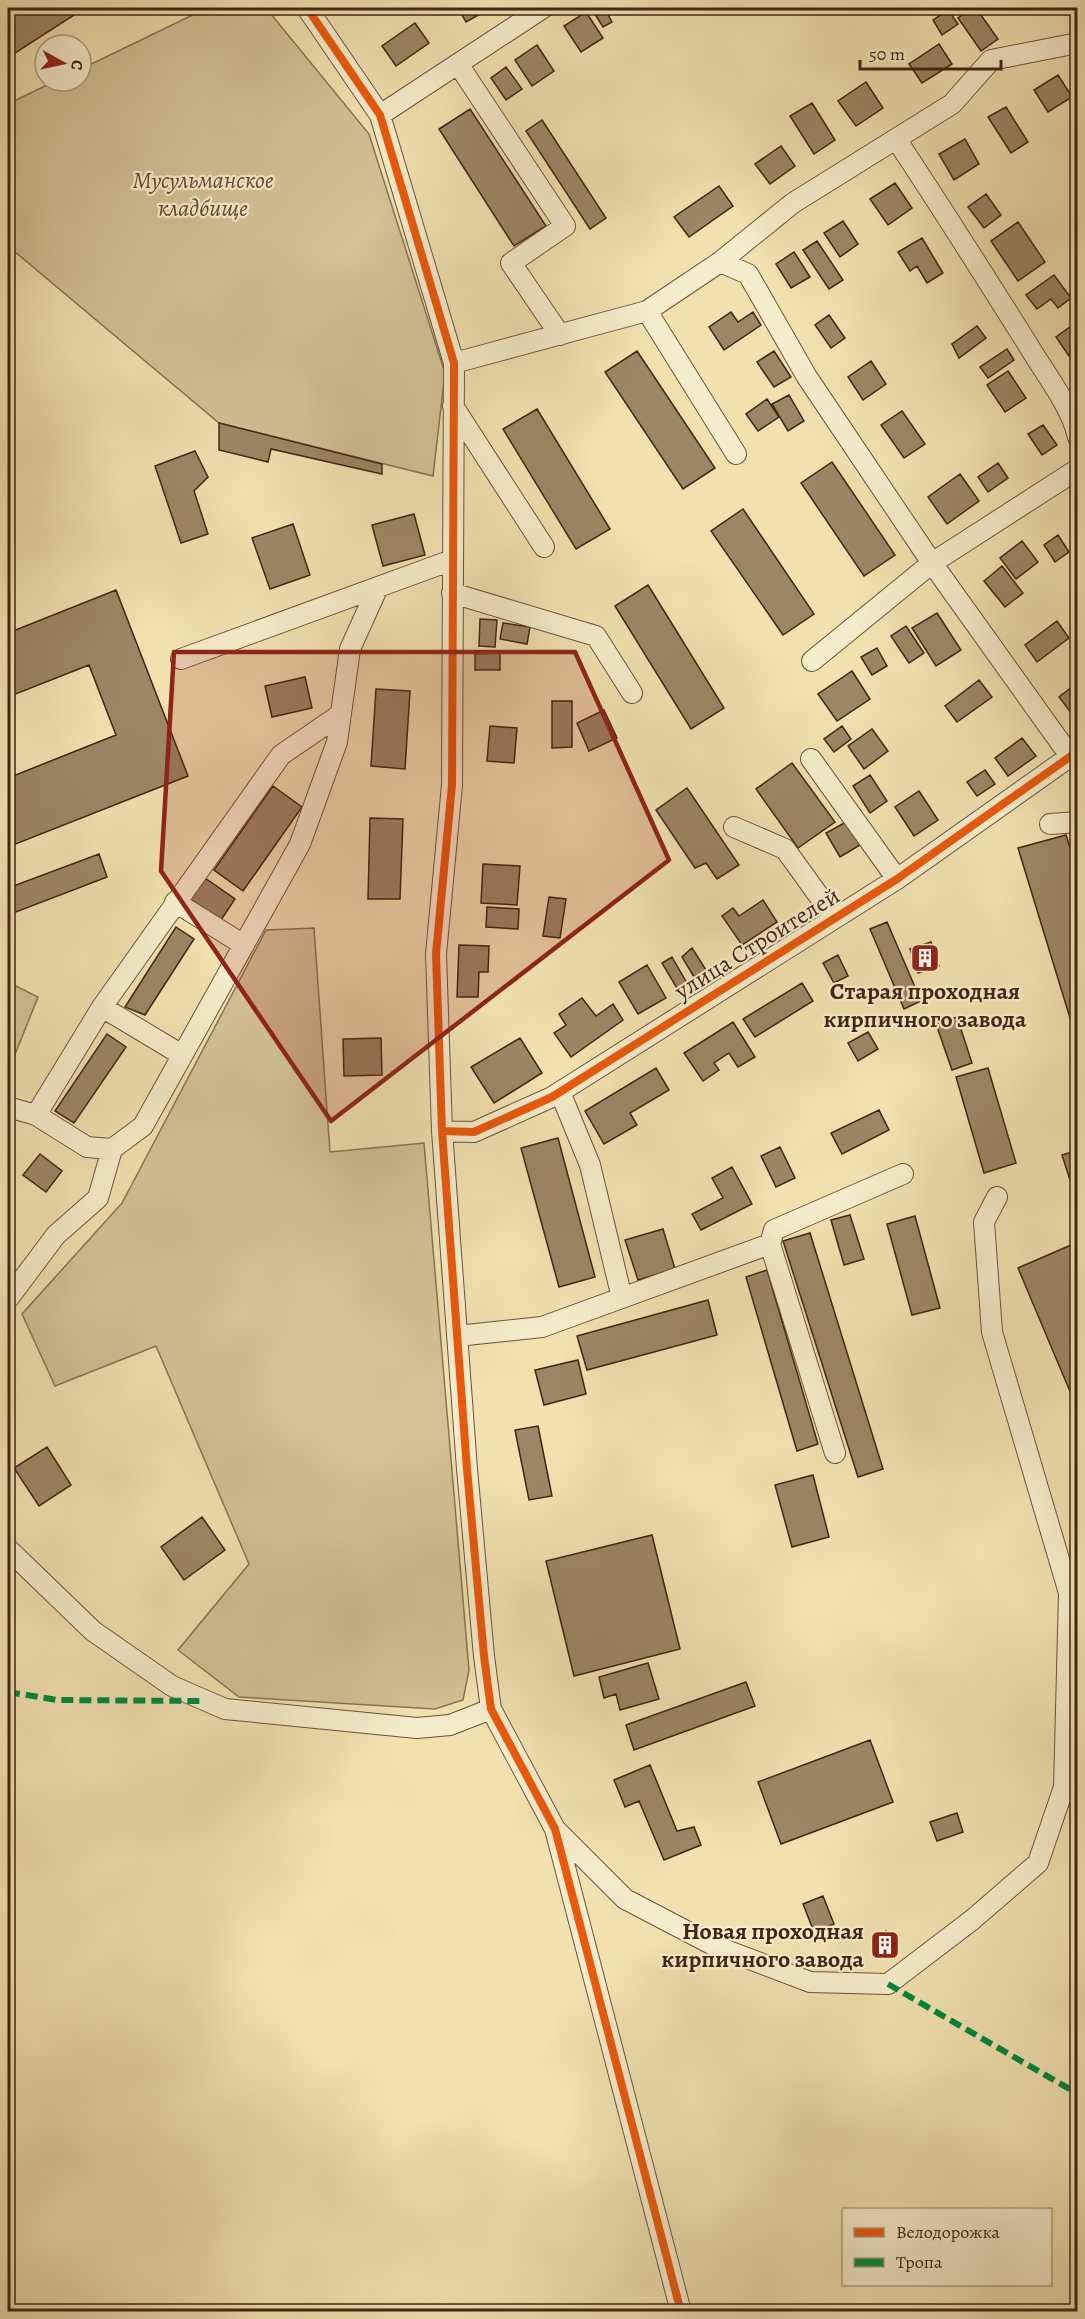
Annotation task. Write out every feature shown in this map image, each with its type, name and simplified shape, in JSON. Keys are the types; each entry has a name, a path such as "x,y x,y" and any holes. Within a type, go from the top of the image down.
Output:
{"street":[{"path":"307,8 380,115 454,363 452,785 436,954 442,1131 482,1632 491,1709 555,1829 681,2312"},
{"path":"380,115 543,8"},
{"path":"454,363 647,311 720,262 793,203 952,104 991,60 1077,43"},
{"path":"458,64 565,226 511,263 560,335"},
{"path":"896,139 972,254 1030,349 1075,424 1077,436"},
{"path":"720,262 748,274 807,377 932,563 1074,754"},
{"path":"647,311 736,454"},
{"path":"453,406 544,547"},
{"path":"812,660 932,563 1077,469"},
{"path":"181,659 452,560"},
{"path":"8,1299 56,1235 98,1198 112,1149 142,1126 300,844 337,742 350,649 378,587"},
{"path":"452,593 596,636 632,693"},
{"path":"36,1115 102,1007 281,755 341,714"},
{"name":"улица Строителей","path":"442,1131 474,1132 560,1092 897,879 1074,754"},
{"path":"811,759 897,879"},
{"path":"1050,824 1077,822"},
{"path":"734,826 785,849 834,917"},
{"path":"175,902 244,945"},
{"path":"102,1007 182,1055"},
{"path":"560,1092 590,1165 622,1298"},
{"path":"8,1107 36,1115 87,1147 112,1149"},
{"path":"835,1453 770,1244 774,1230 903,1174"},
{"path":"555,1829 626,1899 715,1946 810,1982 888,1984 972,1920 1038,1863 1064,1787 1073,1592 992,1332 984,1222 997,1197"},
{"path":"457,1335 542,1327 770,1244"},
{"path":"8,1549 93,1631 172,1686 225,1709 417,1728 450,1725 491,1709"}],"highlighted area":[{"path":"174,652 575,652 669,860 331,1121 161,871"}],"green space":[{"name":"Мусульманское кладбище","path":"207,8 266,8 369,134 445,373 433,476 219,423 8,246 8,104 33,92 93,93 93,63"},
{"path":"314,928 330,1152 424,1143 469,1670 463,1700 435,1709 239,1697 178,1650 249,1564 156,1346 55,1386 22,1314 122,1203 266,930"},
{"path":"8,982 38,997 8,1072"}],"building":[{"path":"8,8 85,8 46,33 33,33 33,42 9,57"},
{"path":"458,8 478,8 482,13 466,22"},
{"path":"604,8 612,22 603,27 593,11"},
{"path":"976,8 998,39 981,51 958,18"},
{"path":"948,10 958,24 942,35 933,20"},
{"path":"586,12 603,38 581,52 564,26"},
{"path":"415,23 429,43 396,66 382,46"},
{"path":"939,44 952,64 922,83 909,64"},
{"path":"537,45 554,71 532,86 515,60"},
{"path":"506,67 522,89 506,100 491,78"},
{"path":"1058,75 1072,97 1048,112 1034,90"},
{"path":"866,82 883,108 856,126 838,101"},
{"path":"812,103 835,140 814,154 790,116"},
{"path":"1006,107 1028,142 1011,153 988,117"},
{"path":"470,109 546,226 514,246 439,129"},
{"path":"542,120 606,218 590,229 526,131"},
{"path":"965,139 979,164 954,180 939,154"},
{"path":"781,146 795,166 770,184 755,164"},
{"path":"895,183 912,208 888,225 870,199"},
{"path":"719,186 733,206 689,237 674,217"},
{"path":"986,194 1001,215 984,228 968,207"},
{"path":"843,221 858,244 840,257 824,233"},
{"path":"1018,222 1045,262 1018,281 991,241"},
{"path":"922,238 943,273 927,283 917,266 910,271 898,252"},
{"path":"817,241 843,280 829,289 803,250"},
{"path":"794,252 810,277 791,288 776,264"},
{"path":"1054,275 1071,298 1058,308 1051,299 1037,309 1026,295"},
{"path":"731,312 738,322 753,312 761,325 724,350 709,327"},
{"path":"829,315 845,338 831,348 815,325"},
{"path":"1077,322 1078,355 1071,359 1056,337"},
{"path":"977,326 986,338 959,358 952,344"},
{"path":"1007,349 1014,360 988,378 980,367"},
{"path":"637,351 715,468 683,489 605,372"},
{"path":"774,351 791,377 774,387 757,362"},
{"path":"871,361 886,384 863,400 848,377"},
{"path":"1008,371 1026,398 1005,412 987,385"},
{"path":"789,395 804,421 788,431 772,404"},
{"path":"767,399 779,417 758,431 746,414"},
{"path":"537,409 610,529 576,549 503,429"},
{"path":"902,411 925,444 904,458 881,425"},
{"path":"219,423 382,464 382,474 271,449 268,462 219,450"},
{"path":"1043,425 1057,445 1042,455 1028,434"},
{"path":"195,451 208,477 194,491 208,534 181,543 155,466"},
{"path":"832,462 895,555 864,576 801,483"},
{"path":"998,463 1008,478 988,492 978,477"},
{"path":"960,474 979,501 947,524 928,497"},
{"path":"743,509 814,614 783,635 711,531"},
{"path":"414,514 425,555 383,566 372,525"},
{"path":"293,524 310,575 270,589 252,538"},
{"path":"1058,535 1069,552 1055,562 1044,545"},
{"path":"1022,541 1038,562 1016,579 1000,558"},
{"path":"1002,566 1023,593 1005,607 984,581"},
{"path":"648,585 724,708 691,729 615,606"},
{"path":"116,590 188,776 8,847 8,778 116,735 89,665 8,697 8,633"},
{"path":"937,613 961,650 936,666 912,628"},
{"path":"480,619 497,620 495,647 479,646"},
{"path":"1057,621 1069,638 1037,662 1025,645"},
{"path":"503,623 530,627 527,644 500,639"},
{"path":"906,626 924,653 909,663 891,636"},
{"path":"877,648 887,666 872,675 861,657"},
{"path":"500,653 500,670 475,670 475,654"},
{"path":"852,671 870,699 837,721 818,694"},
{"path":"305,677 312,708 272,717 265,686"},
{"path":"979,680 992,697 957,722 945,706"},
{"path":"1076,684 1078,716 1075,718 1059,697"},
{"path":"376,689 410,691 405,769 371,766"},
{"path":"552,701 572,701 572,747 552,748"},
{"path":"604,710 617,738 589,751 577,723"},
{"path":"490,726 517,728 514,763 487,761"},
{"path":"842,726 851,739 834,752 824,739"},
{"path":"872,729 888,751 864,769 848,746"},
{"path":"1022,738 1036,756 1008,776 995,758"},
{"path":"792,763 835,822 798,848 756,789"},
{"path":"985,770 995,784 977,796 967,782"},
{"path":"870,775 887,801 870,813 853,786"},
{"path":"273,786 302,807 243,891 214,870"},
{"path":"687,788 739,865 717,879 706,863 695,868 656,810"},
{"path":"919,791 938,820 914,836 895,807"},
{"path":"370,818 403,819 400,899 368,899"},
{"path":"846,822 860,845 840,857 826,833"},
{"path":"1066,835 1078,872 1078,1044 1018,848"},
{"path":"99,854 107,877 8,915 8,888"},
{"path":"483,864 520,866 517,905 481,903"},
{"path":"205,878 235,899 221,920 190,899"},
{"path":"549,897 566,899 560,938 543,936"},
{"path":"763,900 777,922 742,945 722,916 733,908 739,916"},
{"path":"487,907 519,909 518,929 486,927"},
{"path":"887,922 921,1001 904,1009 870,929"},
{"path":"176,927 194,939 145,1015 125,1007"},
{"name":"Старая проходная кирпичного завода","path":"931,942 939,966 918,973 910,949"},
{"path":"459,945 489,946 488,972 479,972 478,997 457,997"},
{"path":"692,948 706,970 694,977 682,957"},
{"path":"838,955 848,976 834,983 823,963"},
{"path":"672,957 688,985 678,990 662,963"},
{"path":"647,965 666,998 638,1014 619,982"},
{"path":"802,983 813,1001 755,1037 743,1019"},
{"path":"582,998 596,1016 613,1004 623,1020 571,1057 554,1033 566,1025 559,1014"},
{"path":"957,1017 972,1063 952,1070 936,1024"},
{"path":"733,1022 755,1057 738,1067 729,1053 714,1063 719,1070 703,1081 684,1053"},
{"path":"868,1032 878,1049 858,1061 848,1043"},
{"path":"107,1034 126,1047 74,1123 55,1111"},
{"path":"381,1038 382,1075 344,1076 343,1039"},
{"path":"520,1038 542,1073 494,1103 471,1067"},
{"path":"656,1068 669,1090 630,1113 637,1125 604,1144 585,1111"},
{"path":"988,1068 1016,1163 984,1173 956,1077"},
{"path":"879,1110 889,1130 842,1154 831,1133"},
{"path":"558,1138 595,1277 559,1287 521,1148"},
{"path":"780,1147 795,1178 776,1187 761,1156"},
{"path":"1078,1150 1078,1205 1062,1155"},
{"path":"40,1154 62,1171 46,1192 23,1175"},
{"path":"732,1167 752,1204 701,1230 692,1214 723,1198 712,1178"},
{"path":"850,1215 864,1259 844,1265 831,1220"},
{"path":"915,1216 940,1308 912,1315 887,1224"},
{"path":"663,1229 675,1269 638,1280 625,1240"},
{"path":"810,1233 883,1469 858,1477 783,1241"},
{"path":"1078,1242 1078,1408 1077,1408 1018,1268"},
{"path":"767,1270 818,1444 797,1451 746,1277"},
{"path":"708,1300 717,1335 587,1370 577,1336"},
{"path":"578,1360 586,1394 544,1405 535,1370"},
{"path":"538,1426 552,1496 529,1500 515,1430"},
{"path":"47,1447 71,1485 39,1506 14,1468"},
{"path":"813,1475 829,1537 792,1547 775,1485"},
{"path":"202,1517 225,1550 184,1580 161,1547"},
{"path":"652,1535 680,1649 574,1676 546,1561"},
{"path":"648,1663 659,1699 620,1710 616,1694 604,1698 599,1677"},
{"path":"746,1682 755,1706 634,1750 626,1725"},
{"path":"870,1740 893,1802 781,1844 758,1782"},
{"path":"650,1765 677,1831 694,1827 701,1845 664,1860 639,1801 625,1807 614,1780"},
{"path":"957,1813 963,1832 937,1841 930,1822"},
{"path":"823,1896 834,1924 814,1932 803,1904"},
{"name":"Новая проходная кирпичного завода","path":"886,1931 897,1948 887,1955 872,1941"}],"marked path":[{"path":"8,1692 57,1700 201,1701"},
{"path":"888,1984 1078,2094"}],"cycle path":[{"path":"307,8 380,115 454,363 452,785 436,954 442,1131 467,1469 491,1709 555,1829 681,2312"},
{"path":"442,1131 474,1132 552,1097 897,879 1078,751"}],"place":[{"name":"Старая проходная кирпичного завода","path":"925,958"},
{"name":"Новая проходная кирпичного завода","path":"885,1945"}]}
